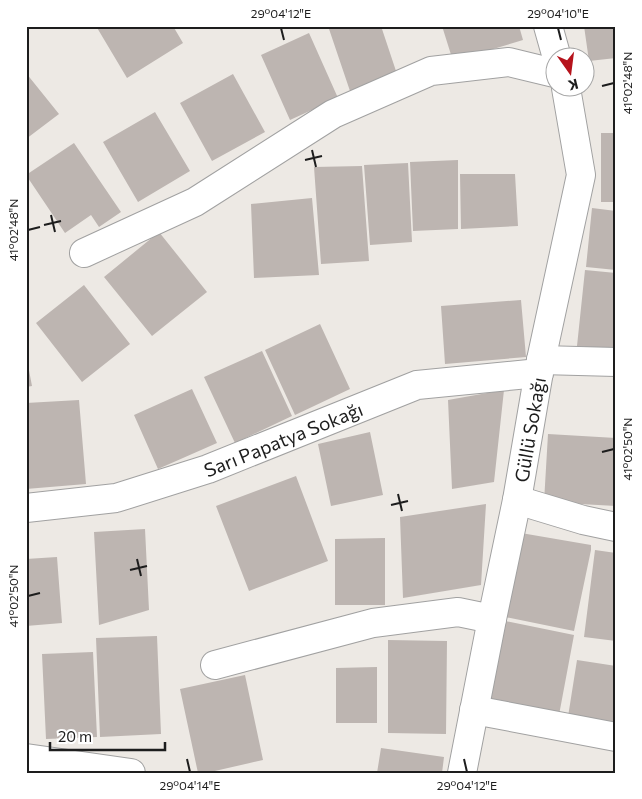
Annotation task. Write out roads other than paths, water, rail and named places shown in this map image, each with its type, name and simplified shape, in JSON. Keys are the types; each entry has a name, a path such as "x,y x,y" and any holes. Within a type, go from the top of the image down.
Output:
{"street":[{"path":"548,26 554,48"},
{"path":"84,253 196,202 333,114 431,71 509,62 544,71"},
{"name":"Güllü Sokağı","path":"462,773 517,500 540,367 581,175 568,98"},
{"name":"Sarı Papatya Sokağı","path":"26,508 116,498 208,469 417,385 540,367 616,362"},
{"path":"517,500 616,528"},
{"path":"215,665 373,623 458,612 492,619"},
{"path":"474,710 616,737"},
{"path":"26,758 131,773"}]}
